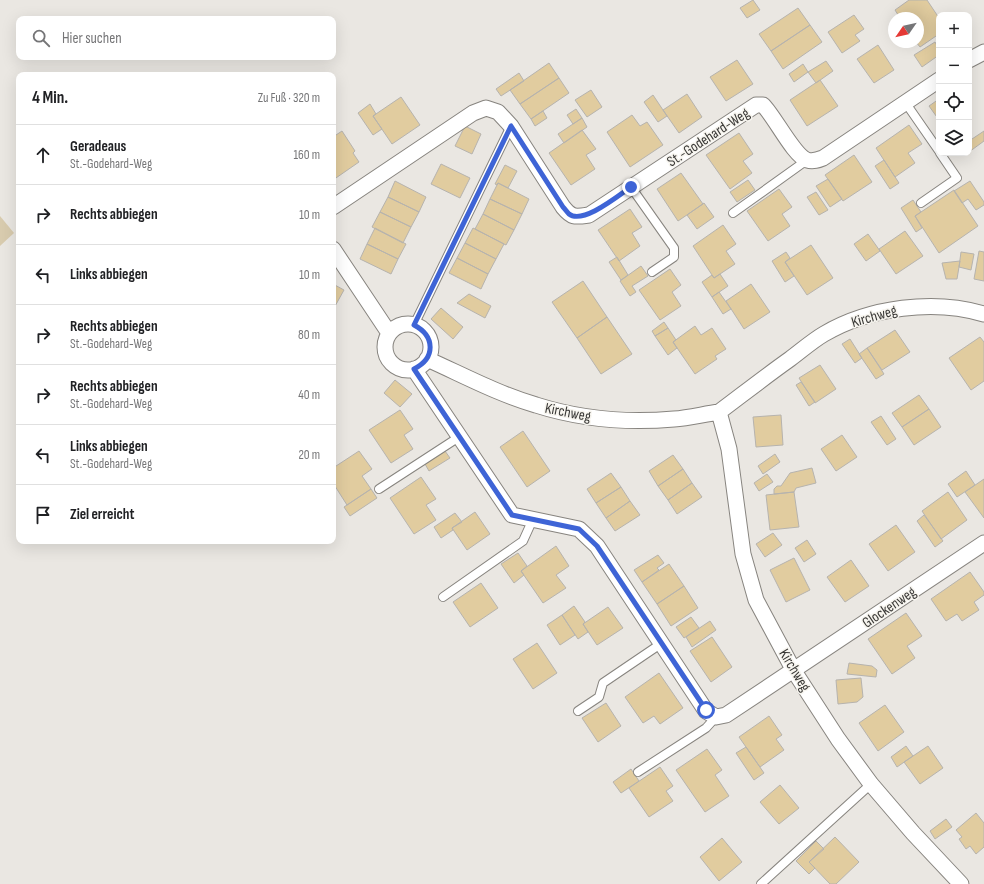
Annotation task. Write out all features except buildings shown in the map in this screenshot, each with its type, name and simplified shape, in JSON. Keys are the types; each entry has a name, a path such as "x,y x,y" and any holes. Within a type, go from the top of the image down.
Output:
{"street":[{"path":"972,58 984,52"},
{"path":"807,160 815,161 823,158 936,82"},
{"name":"St.-Godehard-Weg","path":"336,205 473,113 486,108 498,112 511,126 563,207 570,215 578,217 589,214 756,106 764,105 771,113 795,150 807,160"},
{"path":"336,254 389,333"},
{"name":"Kirchweg","path":"427,359 499,392 536,405 579,416 624,420 674,419 719,412 824,334 859,318 900,308 935,306 974,311 984,314"},
{"path":"405,324 414,325 422,329 427,335 430,343 430,351 427,359 421,365 414,369 405,370 396,367 390,361 386,353 386,339 389,333 396,326 405,324"},
{"path":"414,369 512,515 579,529 597,546 706,710 716,717 726,715 794,670"},
{"name":"Kirchweg","path":"719,412 729,449 743,554 756,600 794,670 838,740 871,784 961,884"},
{"name":"Glockenweg","path":"794,670 984,544"}],"lane":[{"path":"905,102 936,146"},
{"path":"414,325 511,126"},
{"path":"921,203 957,178 943,156"},
{"path":"733,213 807,160"},
{"path":"631,187 674,248 674,257 652,272"},
{"path":"379,489 459,437"},
{"path":"443,597 523,541 533,519"},
{"path":"578,711 599,697 603,683 662,643"},
{"path":"638,772 706,728 716,717"},
{"path":"761,884 871,784"}],"shaded area":[{"path":"0,216 14,233 0,246"}],"route":[{"path":"631,187 589,214 578,217 570,215 563,207 511,126 414,325 422,329 427,335 430,343 430,351 427,359 414,369 512,515 579,529 597,546 706,710"}]}
